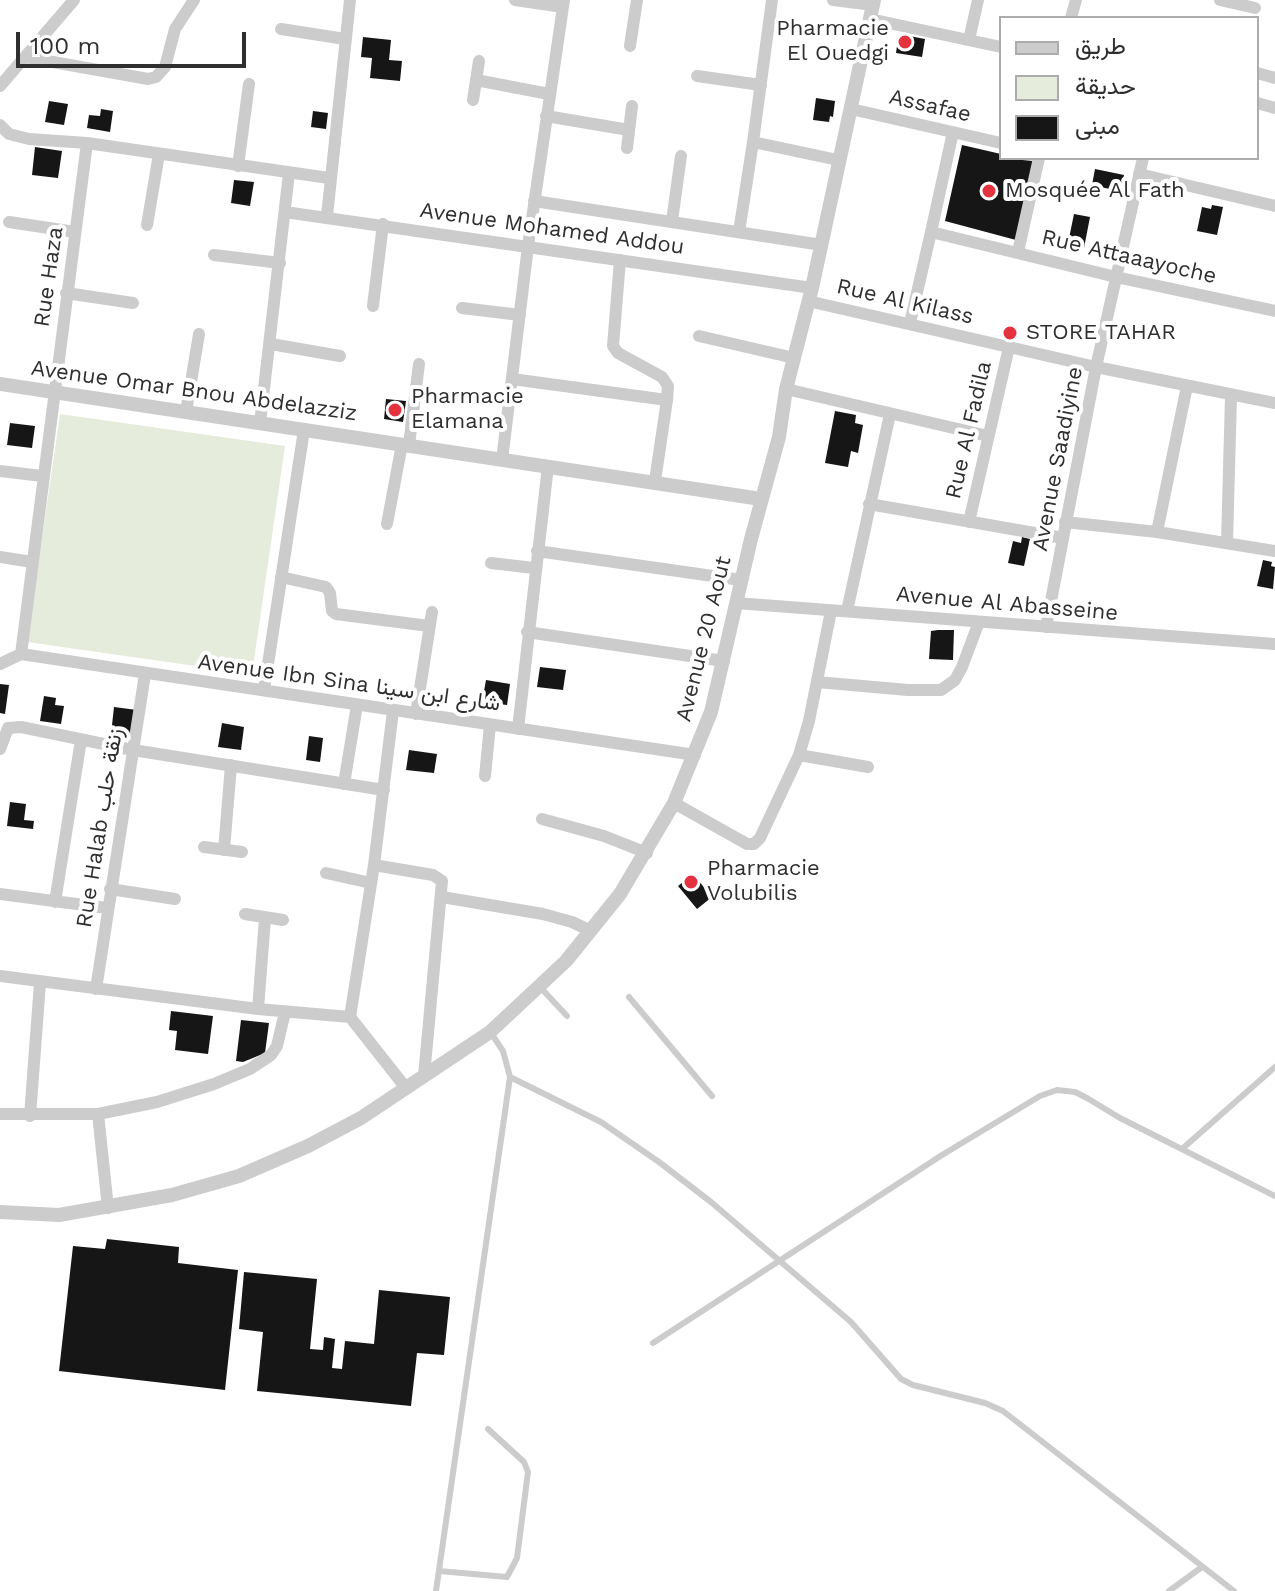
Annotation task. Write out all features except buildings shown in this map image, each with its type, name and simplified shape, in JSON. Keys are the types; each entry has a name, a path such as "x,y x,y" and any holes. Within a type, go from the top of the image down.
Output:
{"street":[{"path":"0,86 74,0"},
{"path":"25,57 148,79 156,77 165,67 175,29 194,0"},
{"path":"327,216 350,0"},
{"path":"502,460 534,201 563,3 515,0"},
{"path":"630,46 637,0"},
{"path":"739,232 772,0"},
{"path":"833,0 873,8 969,40 999,47"},
{"path":"969,40 978,0"},
{"path":"1220,0 1255,9"},
{"name":"Avenue 20 Aout","path":"0,1212 59,1215 108,1208 214,1185 275,1162 361,1118 490,1032 540,987 620,894 674,803 711,712 761,499 779,437 786,389 822,245 873,8"},
{"path":"281,29 345,39"},
{"path":"473,100 479,61"},
{"path":"697,76 761,85"},
{"path":"476,80 549,94"},
{"path":"238,166 249,84"},
{"path":"627,148 632,106"},
{"name":"Assafae","path":"851,109 999,143"},
{"path":"546,116 629,130"},
{"path":"0,125 9,134 18,137 87,143 329,178"},
{"path":"910,323 953,132"},
{"path":"753,142 838,160"},
{"name":"Rue Haza","path":"21,654 87,143"},
{"path":"147,225 159,154"},
{"path":"672,221 681,156"},
{"path":"1018,252 1039,160"},
{"name":"Avenue Saadiyine","path":"1046,627 1096,367 1142,160"},
{"path":"260,423 289,173"},
{"path":"1139,174 1275,206"},
{"path":"534,201 822,245"},
{"name":"Avenue Mohamed Addou","path":"285,212 620,260 810,294"},
{"path":"9,222 75,232"},
{"path":"373,306 383,224"},
{"name":"Rue Attaaayoche","path":"931,232 1116,277 1275,311"},
{"path":"214,255 280,263"},
{"path":"620,260 613,346 618,353 662,377 668,386 655,481"},
{"path":"66,293 133,303"},
{"name":"Rue Al Kilass","path":"810,294 1009,347 1275,403"},
{"path":"462,308 520,315"},
{"path":"186,412 199,334"},
{"path":"699,336 794,358"},
{"path":"271,344 340,356"},
{"name":"Rue Al Fadila","path":"969,522 1009,347"},
{"path":"387,524 406,444 419,364"},
{"path":"512,379 667,400"},
{"name":"Avenue Omar Bnou Abdelazziz","path":"0,384 761,499"},
{"path":"1157,532 1187,386"},
{"path":"786,389 988,436"},
{"path":"1227,542 1231,396"},
{"path":"847,611 890,414"},
{"path":"264,690 304,430"},
{"path":"518,729 548,466"},
{"path":"0,471 42,476"},
{"path":"869,504 1063,538"},
{"path":"1065,522 1157,532 1275,551"},
{"path":"537,551 741,580"},
{"path":"0,557 32,562"},
{"path":"491,563 534,568"},
{"path":"281,577 328,589 332,611 336,614 429,626"},
{"name":"Avenue Al Abasseine","path":"736,603 1275,644"},
{"path":"674,803 747,844 754,844 760,838 799,755 831,611"},
{"path":"416,714 432,612"},
{"path":"817,682 941,690 955,680 979,622"},
{"path":"527,632 724,661"},
{"path":"0,664 21,654"},
{"name":"Avenue Ibn Sina شارع ابن سينا","path":"21,654 695,755"},
{"name":"Rue Halab زنقة حلب","path":"96,989 145,674"},
{"path":"344,784 357,705"},
{"path":"393,711 374,865 350,1017 406,1088"},
{"path":"485,776 490,725"},
{"path":"0,749 8,728 21,727 133,750 384,790"},
{"path":"55,902 81,740"},
{"path":"799,755 868,767"},
{"path":"224,850 231,765"},
{"path":"542,819 604,836 647,853"},
{"path":"204,847 242,852"},
{"path":"374,865 437,876 442,881 424,1076"},
{"path":"326,873 371,883"},
{"path":"110,889 175,899"},
{"path":"0,894 107,908"},
{"path":"442,897 543,914 591,931"},
{"path":"245,914 283,920"},
{"path":"258,1009 265,918"},
{"path":"0,976 258,1009 350,1017"},
{"path":"30,1116 40,983"},
{"path":"0,1114 98,1114 157,1102 214,1084 262,1062 277,1046 285,1012"},
{"path":"98,1114 108,1208"}],"lane":[{"path":"540,987 567,1016"},
{"path":"629,997 712,1096"},
{"path":"436,1591 510,1077 503,1051 490,1032"},
{"path":"1182,1149 1275,1067"},
{"path":"510,1077 567,1103 629,1140 711,1202 851,1322 901,1379 1003,1411 1234,1591"},
{"path":"653,1343 942,1155 1040,1096 1057,1090 1075,1092 1275,1196"},
{"path":"439,1571 507,1577 517,1558 528,1472 524,1462 488,1429"},
{"path":"1169,1591 1202,1567"}],"green space":[{"path":"60,414 285,446 252,674 27,642"}],"place":[{"name":"Pharmacie El Ouedgi","path":"905,42"},
{"name":"Mosquée Al Fath","path":"989,191"},
{"name":"STORE TAHAR","path":"1010,333"},
{"name":"Pharmacie Elamana","path":"395,410"},
{"name":"Pharmacie Volubilis","path":"691,882"}]}
